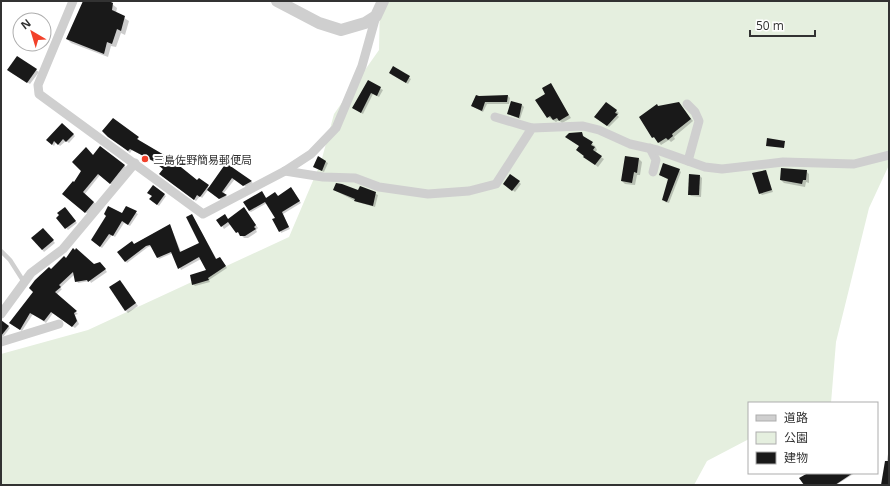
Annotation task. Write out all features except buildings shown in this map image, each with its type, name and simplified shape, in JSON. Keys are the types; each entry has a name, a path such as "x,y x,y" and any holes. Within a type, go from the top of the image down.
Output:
{"street":[{"path":"73,1 38,85 39,94 203,214 285,171 311,154 336,128 362,66 376,16 383,1"},
{"path":"277,1 319,23 341,30 365,23 376,16"},
{"path":"687,104 695,112 699,122 688,161"},
{"path":"495,117 532,128 583,126 599,130 630,144 650,148 705,167 722,169 776,162 854,164 889,155"},
{"path":"285,171 322,177 355,178 379,187 404,192 428,194 469,192 496,184 532,128"},
{"path":"650,148 656,160 653,172"},
{"path":"1,314 31,273 63,249 135,163"},
{"path":"1,342 60,324"}],"lane":[{"path":"1,251 10,260 24,282"}],"green space":[{"path":"380,1 889,1 889,165 869,208 836,342 831,402 748,402 748,440 707,461 694,485 1,485 1,354 88,330 289,237 321,162 334,114 379,50"}],"place":[{"name":"三島佐野簡易郵便局","path":"145,159"}]}
